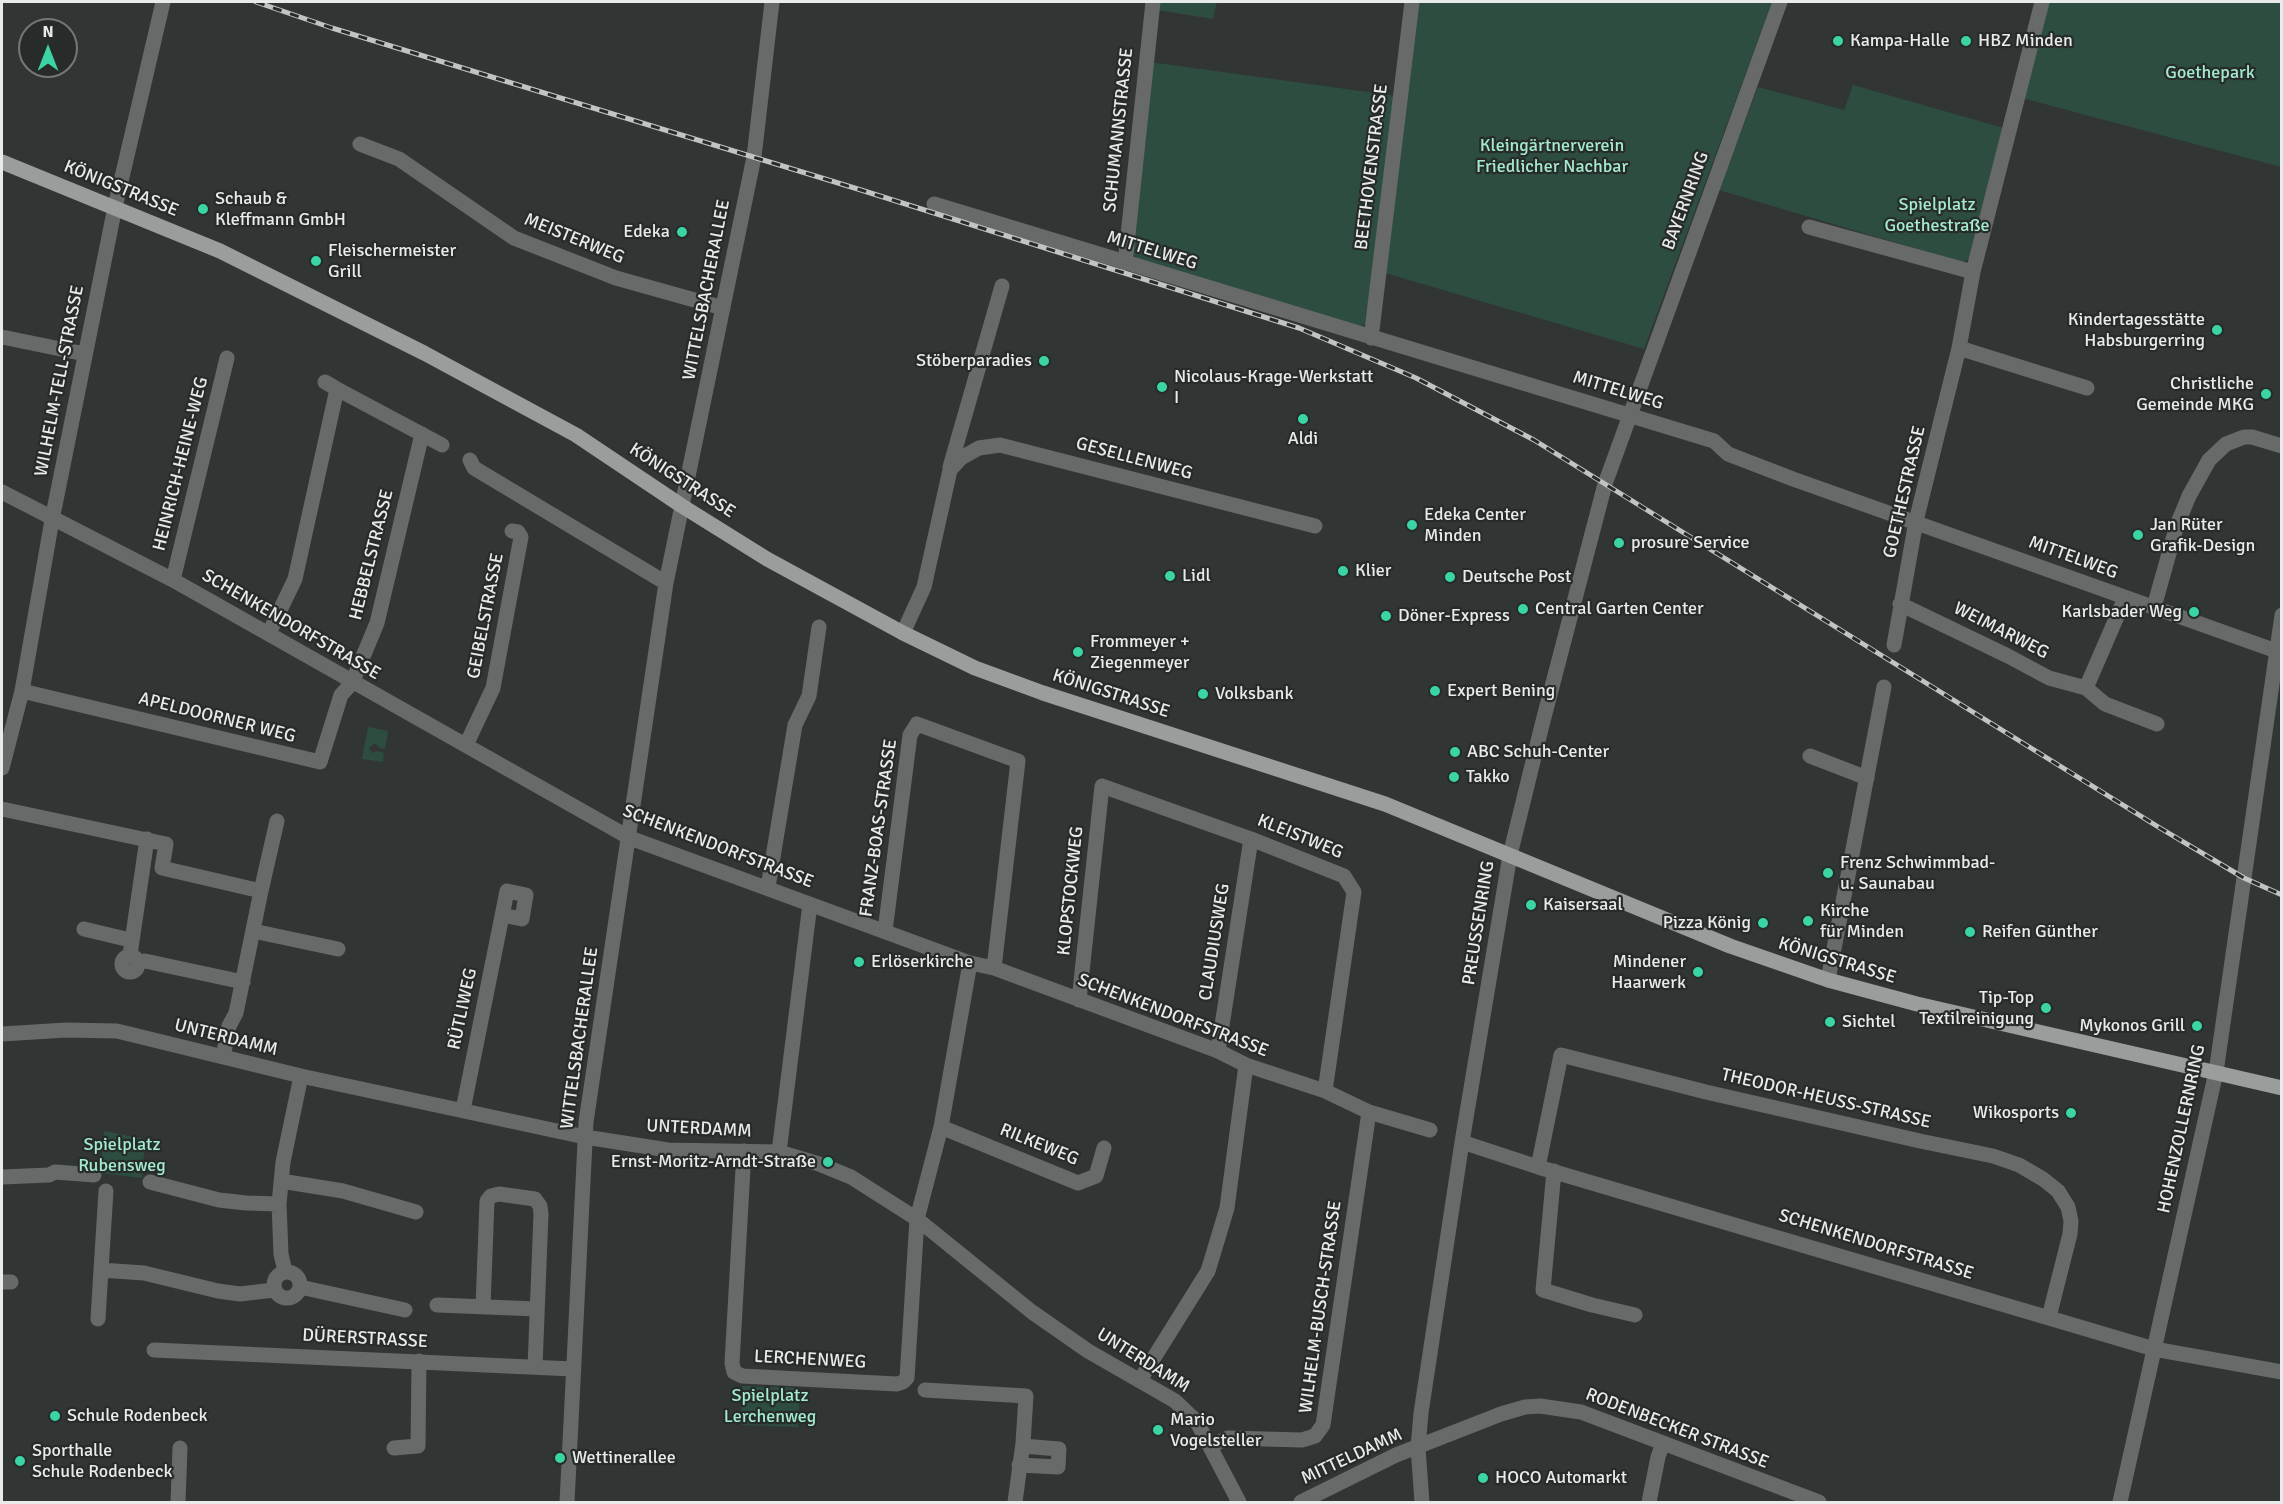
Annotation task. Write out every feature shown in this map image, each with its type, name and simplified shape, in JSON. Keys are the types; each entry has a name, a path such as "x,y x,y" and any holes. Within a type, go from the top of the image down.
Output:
{"main road":[{"name":"KÖNIGSTRASSE","path":"2,162 115,207 263,272 512,399 576,435 682,506 767,559 903,633 975,668 1043,693 1385,804 1730,946 1828,980 1917,1004 2282,1088"}],"street":[{"name":"WILHELM-TELL-STRASSE","path":"2,768 21,691 52,520 115,207 163,2"},
{"name":"WITTELSBACHERALLEE","path":"567,1503 585,1137 666,583 756,147 771,2"},
{"name":"SCHUMANNSTRASSE","path":"1125,263 1153,2"},
{"name":"BEETHOVENSTRASSE","path":"1371,338 1412,2"},
{"name":"BAYERNRING","path":"1629,414 1780,2"},
{"name":"GOETHESTRASSE","path":"1894,645 1916,521 1959,348 1973,272 2042,2"},
{"name":"MEISTERWEG","path":"360,144 399,159 514,238 616,278 723,308"},
{"name":"MITTELWEG","path":"934,204 1714,441 1728,454 2279,652"},
{"path":"1809,226 1973,272"},
{"path":"903,633 924,587 950,470 1002,286"},
{"path":"2,337 85,354"},
{"path":"1959,348 2087,388"},
{"name":"HEINRICH-HEINE-WEG","path":"173,580 227,358"},
{"path":"269,633 295,579 331,386 442,445"},
{"name":"PREUSSENRING","path":"1422,1503 1418,1448 1421,1413 1462,1142 1510,855 1600,506 1629,414"},
{"name":"HEBBELSTRASSE","path":"352,683 377,623 422,434"},
{"path":"2154,608 2177,525 2189,496 2209,460 2226,444 2244,436 2282,446"},
{"name":"GESELLENWEG","path":"950,470 961,458 979,448 1000,445 1315,526"},
{"path":"470,460 474,468 666,583"},
{"name":"SCHENKENDORFSTRASSE","path":"2,492 52,520 173,580 630,838 970,963 994,968 1218,1052 1246,1065 1325,1091 1369,1112 1430,1130"},
{"name":"GEIBELSTRASSE","path":"466,745 493,688 521,537 518,532 512,531"},
{"path":"2086,688 2125,598"},
{"name":"WEIMARWEG","path":"1900,604 2049,678 2086,688 2105,704 2157,724"},
{"name":"HOHENZOLLERNRING","path":"2120,1503 2216,1072 2279,652 2282,615"},
{"path":"768,887 795,724 808,696 819,627"},
{"name":"APELDOORNER WEG","path":"21,691 320,762 341,695 352,683"},
{"path":"1828,980 1884,687"},
{"name":"FRANZ-BOAS-STRASSE","path":"885,931 910,735 917,724 1018,761 994,968"},
{"path":"1810,756 1867,778"},
{"name":"KLEISTWEG","path":"1102,786 1251,839 1344,876 1353,892 1325,1091"},
{"name":"KLOPSTOCKWEG","path":"1078,1000 1102,786"},
{"path":"2,809 166,844 162,868"},
{"path":"223,1057 229,1026 236,1013 243,982 276,821"},
{"path":"84,929 130,948 147,839"},
{"name":"CLAUDIUSWEG","path":"1218,1052 1251,839"},
{"path":"142,865 261,891"},
{"path":"779,1152 810,904"},
{"name":"RÜTLIWEG","path":"463,1110 502,915"},
{"path":"253,931 338,949"},
{"path":"145,961 243,982"},
{"path":"917,1219 941,1127 970,963"},
{"name":"UNTERDAMM","path":"2,1034 66,1030 117,1031 301,1076 585,1137 668,1150 779,1152 819,1164 851,1177 917,1219 1032,1312 1088,1351 1140,1380 1182,1408 1197,1422 1239,1503"},
{"name":"THEODOR-HEUSS-STRASSE","path":"1538,1167 1561,1055 1706,1092 1993,1156 2019,1165 2043,1179 2058,1191 2068,1207 2070,1234 2049,1317"},
{"path":"1140,1380 1208,1271 1227,1208 1246,1065"},
{"path":"285,1271 281,1254 279,1204 283,1162 301,1076"},
{"name":"WILHELM-BUSCH-STRASSE","path":"1210,1446 1228,1438 1302,1440 1315,1436 1323,1425 1369,1112"},
{"name":"RILKEWEG","path":"941,1127 1078,1183 1096,1176 1104,1148"},
{"name":"SCHENKENDORFSTRASSE","path":"1462,1142 1538,1167 2154,1349 2282,1372"},
{"name":"LERCHENWEG","path":"744,1151 732,1363 734,1371 742,1376 903,1383 907,1378 917,1219"},
{"path":"1554,1171 1543,1290 1635,1315"},
{"path":"2,1177 49,1175 55,1172 94,1175"},
{"path":"281,1181 343,1191 416,1212"},
{"path":"150,1182 219,1200 279,1204"},
{"path":"98,1319 106,1191"},
{"path":"483,1306 487,1201 491,1196 499,1194 535,1199 540,1206 541,1214 535,1367"},
{"path":"101,1270 144,1273 240,1294 274,1290"},
{"path":"285,1271 297,1275 300,1287 298,1292 288,1298 282,1298 274,1290 273,1285 276,1276 285,1271"},
{"path":"300,1287 405,1310"},
{"path":"437,1305 537,1309"},
{"name":"DÜRERSTRASSE","path":"154,1350 573,1369"},
{"path":"394,1448 418,1446 419,1361"},
{"path":"925,1390 1026,1396 1023,1446 1015,1503"},
{"name":"RODENBECKER STRASSE","path":"1418,1448 1501,1414 1525,1407 1540,1406 1581,1412 1819,1503"},
{"path":"1649,1503 1663,1443"},
{"path":"1019,1465 1058,1467 1059,1449 1023,1446"},
{"path":"178,1503 180,1448"},
{"name":"MITTELDAMM","path":"1301,1503 1396,1455 1418,1448"}],"green space":[{"path":"1158,2 1217,2 1213,19 1157,10"},
{"name":"Kleingärtnerverein Friedlicher Nachbar","path":"1417,2 1772,2 1644,349 1385,273"},
{"name":"Goethepark","path":"2045,2 2281,2 2281,167 2022,98"},
{"path":"1150,62 1397,96 1365,324 1359,327 1140,261 1134,256 1131,248"},
{"name":"Spielplatz Goethestraße","path":"1853,85 2007,129 1970,258 1967,260 1961,262 1719,190 1758,87 1844,110"},
{"path":"368,727 388,731 385,749 379,748 375,743 369,748 372,753 377,751 384,753 383,762 362,759"},
{"name":"Spielplatz Rubensweg","path":"104,1131 145,1139 142,1178 100,1173"},
{"name":"Spielplatz Lerchenweg","path":"742,1386 800,1388 798,1427 741,1425"}],"railway":[{"path":"256,2 332,28 861,190 1299,328 1416,378 1534,440 2160,828 2244,878 2282,895"}],"place":[{"name":"Kampa-Halle","path":"1838,41"},
{"name":"HBZ Minden","path":"1966,41"},
{"name":"Schaub & Kleffmann GmbH","path":"203,209"},
{"name":"Edeka","path":"682,232"},
{"name":"Fleischermeister Grill","path":"316,261"},
{"name":"Kindertagesstätte Habsburgerring","path":"2217,330"},
{"name":"Stöberparadies","path":"1044,361"},
{"name":"Nicolaus-Krage-Werkstatt I","path":"1162,387"},
{"name":"Christliche Gemeinde MKG","path":"2266,394"},
{"name":"Aldi","path":"1303,419"},
{"name":"Edeka Center Minden","path":"1412,525"},
{"name":"Jan Rüter Grafik-Design","path":"2138,535"},
{"name":"prosure Service","path":"1619,543"},
{"name":"Klier","path":"1343,571"},
{"name":"Lidl","path":"1170,576"},
{"name":"Deutsche Post","path":"1450,577"},
{"name":"Central Garten Center","path":"1523,609"},
{"name":"Karlsbader Weg","path":"2194,612"},
{"name":"Döner-Express","path":"1386,616"},
{"name":"Frommeyer + Ziegenmeyer","path":"1078,652"},
{"name":"Expert Bening","path":"1435,691"},
{"name":"Volksbank","path":"1203,694"},
{"name":"ABC Schuh-Center","path":"1455,752"},
{"name":"Takko","path":"1454,777"},
{"name":"Frenz Schwimmbad- u. Saunabau","path":"1828,873"},
{"name":"Kaisersaal","path":"1531,905"},
{"name":"Kirche für Minden","path":"1808,921"},
{"name":"Pizza König","path":"1763,923"},
{"name":"Reifen Günther","path":"1970,932"},
{"name":"Erlöserkirche","path":"859,962"},
{"name":"Mindener Haarwerk","path":"1698,972"},
{"name":"Tip-Top Textilreinigung","path":"2046,1008"},
{"name":"Sichtel","path":"1830,1022"},
{"name":"Mykonos Grill","path":"2197,1026"},
{"name":"Wikosports","path":"2071,1113"},
{"name":"Ernst-Moritz-Arndt-Straße","path":"828,1162"},
{"name":"Schule Rodenbeck","path":"55,1416"},
{"name":"Mario Vogelsteller","path":"1158,1430"},
{"name":"Wettinerallee","path":"560,1458"},
{"name":"Sporthalle Schule Rodenbeck","path":"20,1461"},
{"name":"HOCO Automarkt","path":"1483,1478"}]}
